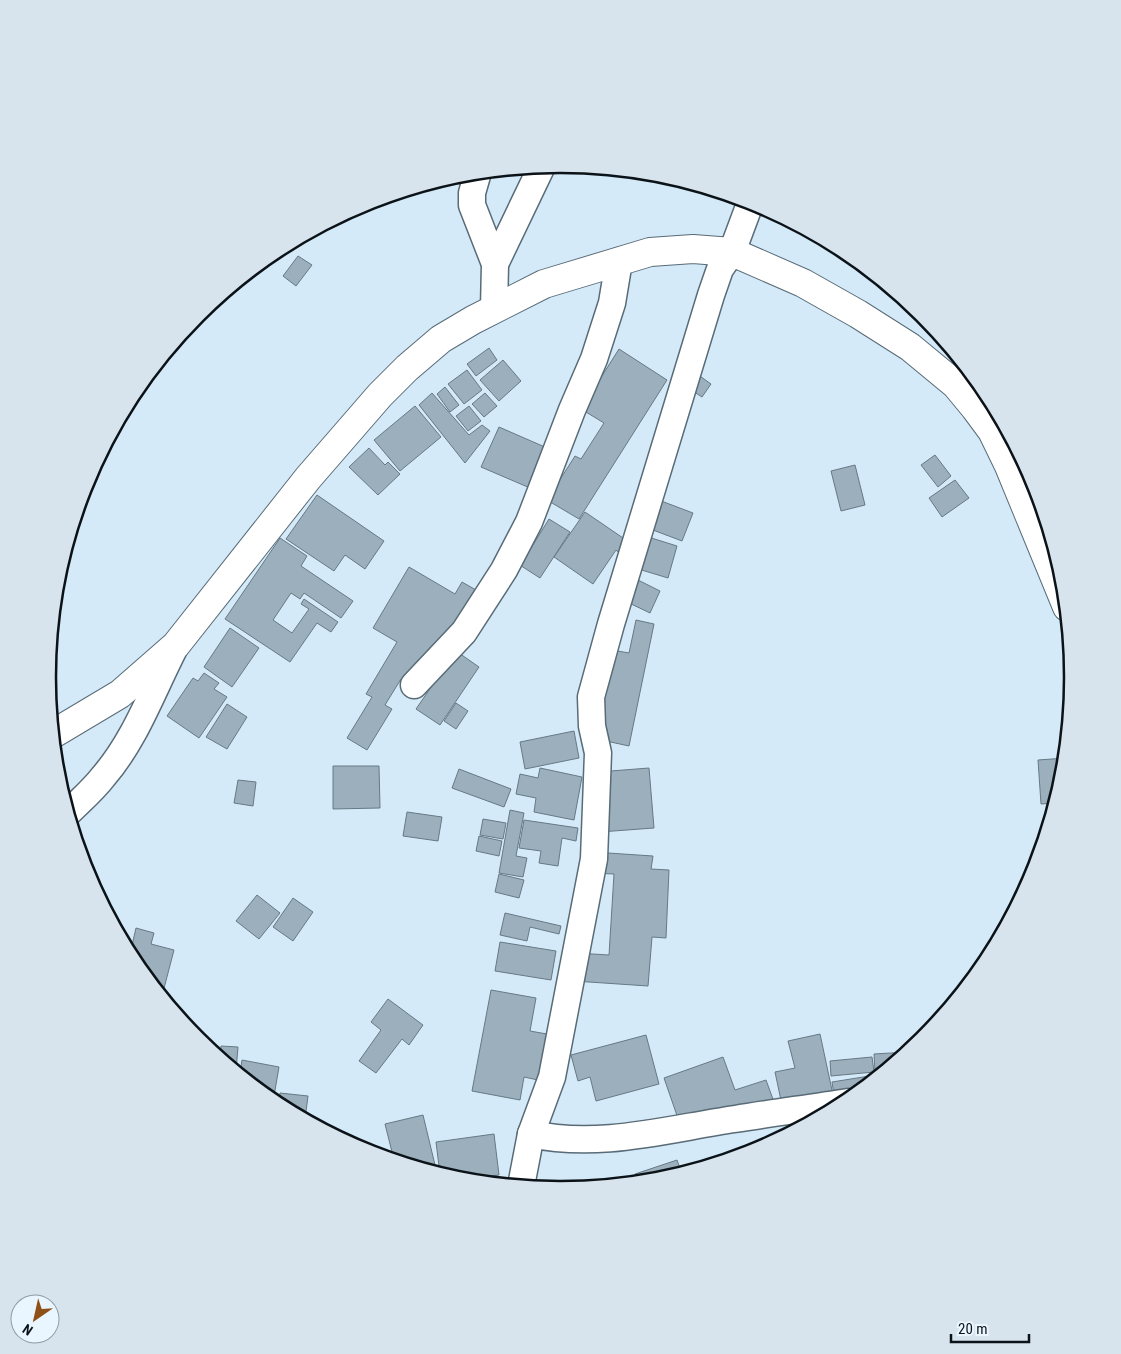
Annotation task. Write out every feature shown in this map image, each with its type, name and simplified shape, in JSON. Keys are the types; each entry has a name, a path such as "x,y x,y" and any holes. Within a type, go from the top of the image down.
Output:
{"main road":[{"path":"59,730 120,694 176,645 308,478 380,395 407,368 441,339 544,284 650,252 693,249 732,252 803,283 910,346 956,385 992,431 1009,466 1034,505 1049,553"},
{"path":"58,719 85,716"}],"street":[{"path":"495,264 538,174"},
{"path":"476,180 472,193 472,205 495,264 494,309"},
{"path":"522,1179 531,1134 552,1077 594,859 598,754 592,726 591,697 711,294 720,268 732,252 748,209"},
{"path":"414,685 464,632 504,570 529,522 572,410 594,359 612,303 619,261"},
{"path":"73,808 104,777 119,755 140,720 176,645"},
{"path":"531,1134 568,1140 602,1140 826,1106"}],"building":[{"path":"298,256 312,265 296,286 283,276"},
{"path":"489,348 497,360 476,376 467,364"},
{"path":"619,349 667,380 579,519 547,500 575,456 581,459 604,423 581,409"},
{"path":"503,360 521,381 499,401 480,380"},
{"path":"467,370 482,390 464,404 448,384"},
{"path":"697,374 711,384 702,397 688,388"},
{"path":"445,387 459,405 450,412 437,394"},
{"path":"432,393 469,435 482,425 490,431 465,463 419,405"},
{"path":"485,393 497,406 484,417 472,404"},
{"path":"415,406 441,437 400,471 374,440"},
{"path":"469,406 481,421 468,431 456,416"},
{"path":"499,427 554,451 537,491 481,467"},
{"path":"369,448 385,465 388,462 400,474 378,495 349,467"},
{"path":"935,455 951,476 938,487 921,465"},
{"path":"855,465 865,505 841,511 831,471"},
{"path":"955,480 969,498 942,517 929,498"},
{"path":"317,495 384,541 365,569 345,555 334,571 286,539"},
{"path":"656,499 693,513 682,541 645,527"},
{"path":"585,512 626,540 618,552 616,550 593,584 554,557"},
{"path":"549,519 570,532 540,578 512,560 523,543 531,548"},
{"path":"645,536 677,546 668,578 635,568"},
{"path":"280,538 307,556 301,566 353,601 341,618 304,593 300,599 291,593 273,620 292,633 309,609 301,604 304,599 338,622 331,632 317,623 290,662 225,619"},
{"path":"409,567 455,594 462,582 483,594 414,687 401,679 385,705 392,709 367,750 347,738 372,697 366,694 397,642 373,628"},
{"path":"636,579 660,591 650,613 625,601"},
{"path":"636,620 654,624 629,746 597,739 612,650 629,653"},
{"path":"230,628 259,648 232,687 204,667"},
{"path":"456,651 479,667 440,725 416,709"},
{"path":"204,673 219,683 214,689 227,697 199,738 167,716 193,678 198,681"},
{"path":"456,703 468,711 456,729 444,721"},
{"path":"227,704 247,717 227,749 206,737"},
{"path":"574,731 579,758 525,769 520,742"},
{"path":"1058,759 1049,803 1041,804 1038,760"},
{"path":"333,766 379,766 380,808 333,809"},
{"path":"540,768 582,777 574,820 534,812 536,798 516,794 520,774 538,778"},
{"path":"649,768 654,828 600,832 598,772"},
{"path":"459,769 511,789 504,807 452,788"},
{"path":"238,780 256,782 253,806 234,803"},
{"path":"510,810 524,813 516,856 527,858 523,877 499,873"},
{"path":"407,812 442,817 438,841 403,836"},
{"path":"483,819 506,823 503,839 480,835"},
{"path":"524,820 578,828 576,841 562,838 558,866 539,863 541,851 519,848"},
{"path":"479,836 502,841 499,856 476,851"},
{"path":"593,852 653,856 651,869 669,870 666,938 652,937 648,986 574,981 576,953 609,955 614,874 591,873"},
{"path":"499,874 524,880 519,898 495,892"},
{"path":"257,895 280,913 259,939 236,921"},
{"path":"293,898 313,912 293,941 273,927"},
{"path":"505,913 561,926 559,934 530,927 527,941 500,935"},
{"path":"136,928 154,933 151,944 174,950 164,989 141,957 133,943"},
{"path":"500,942 556,951 551,980 495,971"},
{"path":"491,990 536,998 530,1031 547,1034 538,1080 524,1077 520,1100 472,1091"},
{"path":"388,999 423,1025 409,1045 402,1039 376,1073 359,1061 381,1030 371,1022"},
{"path":"820,1034 834,1100 804,1119 786,1124 775,1072 795,1068 788,1041"},
{"path":"646,1035 659,1084 596,1101 590,1077 578,1081 571,1055"},
{"path":"221,1046 238,1047 237,1063 228,1056 221,1049"},
{"path":"897,1053 875,1071 874,1054"},
{"path":"723,1057 735,1090 766,1080 778,1113 682,1130 664,1078"},
{"path":"872,1057 874,1071 831,1076 830,1061"},
{"path":"242,1060 279,1067 275,1092 254,1077 241,1067"},
{"path":"868,1076 835,1100 832,1082"},
{"path":"280,1093 308,1096 306,1113 280,1096"},
{"path":"423,1115 435,1165 392,1152 385,1124"},
{"path":"494,1134 499,1175 490,1176 439,1166 436,1142"},
{"path":"677,1160 679,1167 659,1172 636,1176 635,1174"}]}
